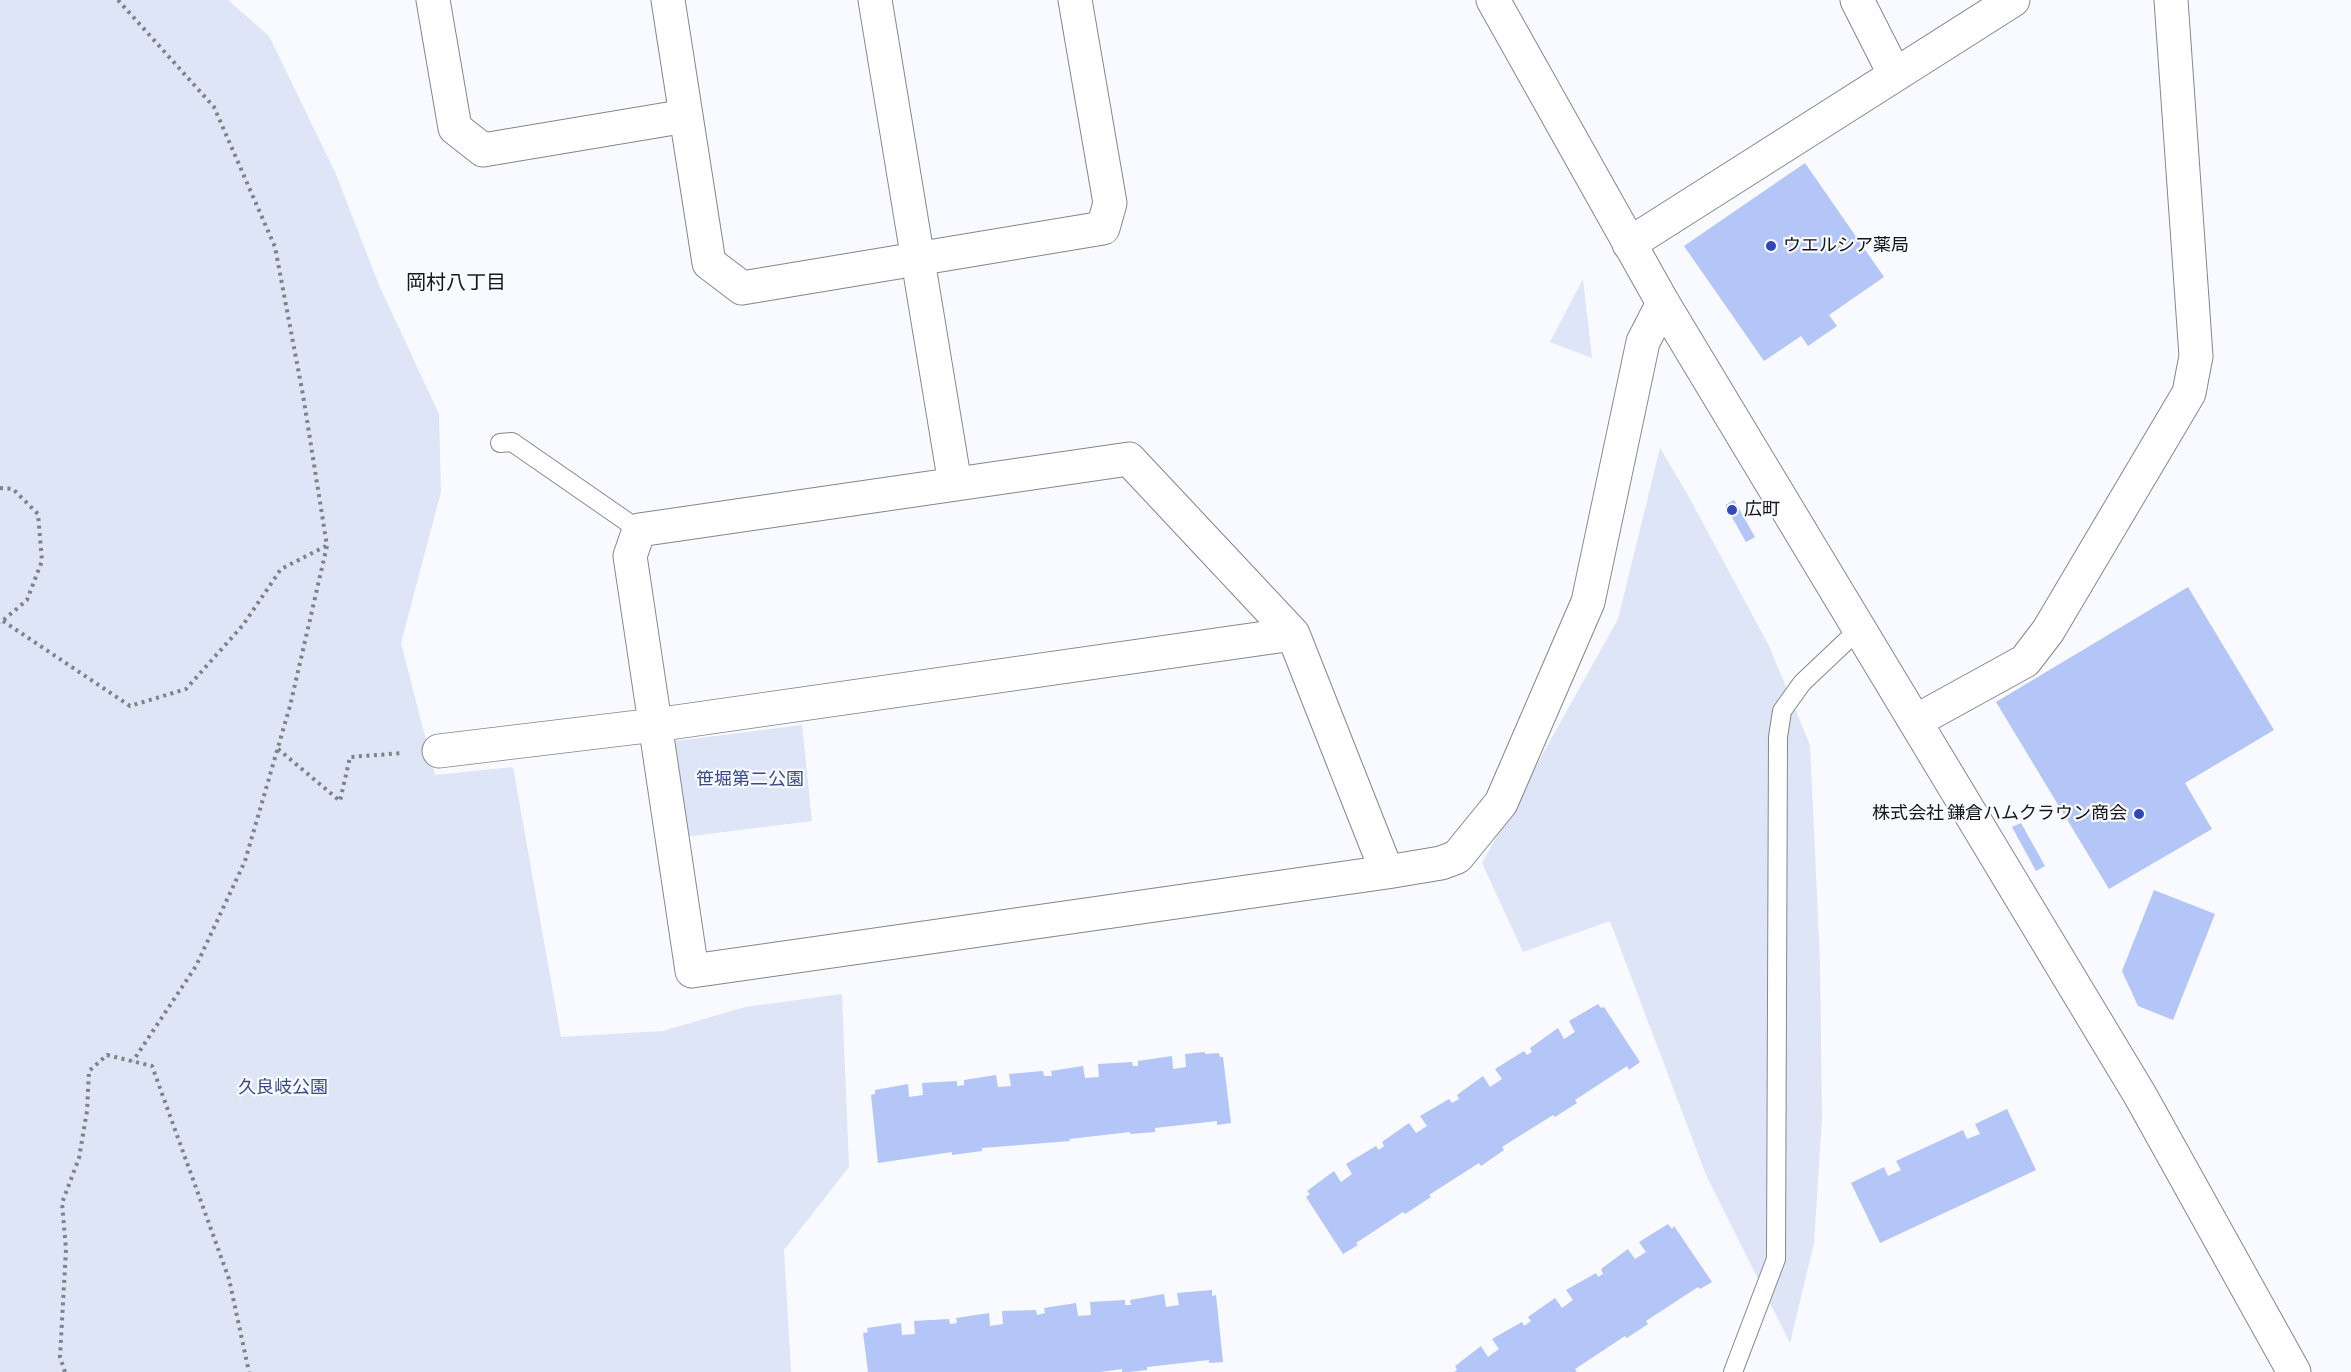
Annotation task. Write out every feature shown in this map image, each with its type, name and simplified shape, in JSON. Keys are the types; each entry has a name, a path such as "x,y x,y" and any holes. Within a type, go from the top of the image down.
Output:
{"street":[{"path":"668,0 709,263 742,288 1103,228 1110,203 1075,0"},
{"path":"875,0 955,484"},
{"path":"1493,0 1662,303 2140,1095 2294,1372"},
{"path":"1857,0 1895,75"},
{"path":"1629,244 2013,0"},
{"path":"1916,721 2025,661 2049,631 2188,393 2196,356 2170,0"},
{"path":"432,1 455,128 483,150 686,116"},
{"path":"1387,872 1293,634 1129,459 639,530 630,556 692,971 1387,872 1441,863 1457,856 1501,803 1588,602 1643,342 1662,303"},
{"path":"439,751 655,725 1293,634"}],"lane":[{"path":"500,443 512,442 639,530"},
{"path":"1733,1372 1776,1259 1778,737 1782,711 1802,683 1859,629"}],"path":[{"path":"118,0 214,107 275,247 303,395 327,546 278,749 245,861 201,955 133,1061"},
{"path":"0,488 13,489 38,514 42,561 27,600 1,622 130,706 186,689 243,625 281,569 327,546"},
{"path":"278,749 340,801 350,758 439,751"},
{"path":"65,1372 60,1358 66,1249 62,1203 79,1158 87,1111 89,1071 107,1055 152,1066 229,1279 249,1372"}],"green space":[{"name":"久良岐公園","path":"0,0 228,0 269,36 335,172 379,285 439,414 441,492 401,643 435,775 513,767 561,1037 663,1031 745,1007 842,994 849,1167 784,1250 791,1372 0,1372"},
{"path":"1583,279 1592,358 1550,342"},
{"path":"1660,448 1769,646 1810,745 1820,962 1822,1118 1814,1243 1790,1343 1706,1175 1610,921 1523,952 1482,863 1618,619"},
{"name":"笹堀第二公園","path":"802,725 812,821 676,838 668,742"}],"building":[{"path":"1805,163 1884,277 1829,315 1837,326 1808,346 1801,336 1764,361 1684,246"},
{"path":"1734,500 1755,537 1746,542 1725,505"},
{"path":"2188,587 2274,730 2185,783 2212,829 2109,889 1996,702"},
{"path":"2021,823 2045,866 2036,871 2012,827"},
{"path":"2154,890 2215,914 2173,1020 2138,1006 2122,971"},
{"path":"1598,1004 1601,1008 1604,1007 1640,1062 1629,1070 1627,1066 1575,1100 1577,1103 1502,1147 1504,1150 1481,1166 1479,1163 1429,1195 1431,1197 1405,1214 1403,1212 1356,1243 1358,1245 1343,1254 1306,1197 1310,1194 1307,1191 1334,1171 1341,1182 1352,1174 1346,1164 1376,1146 1379,1150 1384,1146 1382,1142 1409,1123 1416,1133 1427,1126 1420,1116 1449,1099 1452,1103 1459,1099 1457,1095 1483,1076 1490,1087 1502,1079 1495,1069 1524,1051 1527,1055 1532,1052 1530,1048 1558,1028 1564,1039 1575,1032 1569,1021"},
{"path":"1205,1052 1205,1054 1219,1053 1220,1057 1223,1057 1231,1123 1217,1125 1217,1121 1155,1128 1155,1132 1130,1134 1130,1132 1069,1139 1070,1141 982,1148 982,1151 952,1155 952,1152 878,1163 871,1095 875,1094 875,1090 908,1084 909,1097 923,1095 922,1083 957,1081 957,1086 964,1085 964,1080 996,1075 998,1087 1011,1086 1009,1074 1043,1071 1044,1076 1052,1076 1051,1071 1083,1066 1085,1078 1099,1077 1098,1064 1132,1062 1133,1066 1138,1066 1138,1061 1172,1056 1173,1069 1186,1067 1185,1054"},
{"path":"2007,1109 2036,1170 1880,1243 1851,1183 1884,1167 1888,1176 1901,1170 1896,1161 1963,1130 1967,1139 1980,1134 1975,1124"},
{"path":"1668,1224 1672,1229 1674,1226 1712,1282 1700,1289 1698,1287 1646,1321 1648,1324 1627,1338 1625,1336 1575,1369 1577,1372 1454,1372 1457,1370 1455,1366 1481,1346 1488,1357 1499,1349 1492,1339 1522,1322 1524,1326 1531,1321 1528,1317 1555,1298 1562,1308 1573,1300 1566,1290 1596,1273 1598,1277 1603,1274 1601,1269 1628,1249 1635,1259 1646,1252 1639,1242"},
{"path":"1212,1290 1212,1296 1216,1295 1223,1362 1209,1363 1209,1360 1147,1367 1147,1370 1129,1372 1122,1372 1122,1369 1100,1372 868,1372 863,1333 868,1332 867,1328 901,1323 902,1335 915,1334 914,1321 949,1319 950,1324 957,1323 956,1318 989,1313 990,1326 1003,1324 1002,1311 1036,1310 1037,1315 1045,1313 1044,1308 1076,1303 1078,1316 1091,1315 1090,1302 1125,1300 1125,1305 1131,1305 1130,1300 1164,1294 1166,1307 1179,1305 1177,1293"}],"place":[{"name":"ウエルシア薬局","path":"1771,246"},
{"name":"広町","path":"1732,510"},
{"name":"株式会社 鎌倉ハムクラウン商会","path":"2139,814"}],"district":[{"name":"岡村八丁目","path":"456,283"}]}
